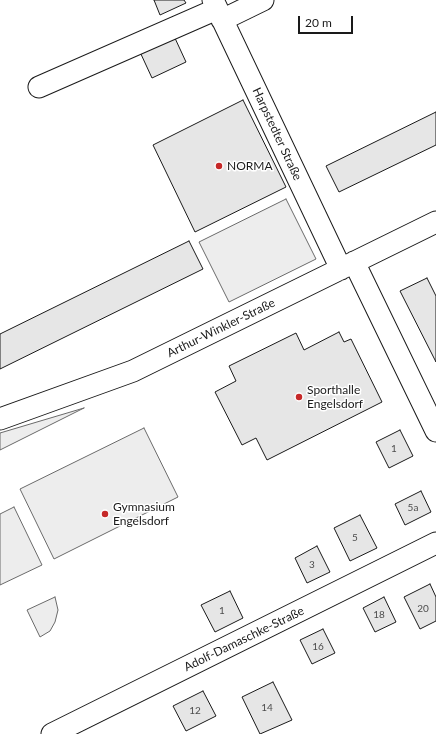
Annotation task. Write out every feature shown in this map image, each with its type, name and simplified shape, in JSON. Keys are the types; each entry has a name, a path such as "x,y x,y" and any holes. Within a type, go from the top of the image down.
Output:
{"street":[{"path":"39,87 217,10 263,0"},
{"name":"Harpstedter Straße","path":"217,10 347,265 428,396 436,431"},
{"name":"Arthur-Winkler-Straße","path":"0,419 133,371 436,222"},
{"name":"Adolf-Damaschke-Straße","path":"52,734 436,543"}],"shaded area":[{"path":"286,199 316,259 229,302 199,242"},
{"path":"84,408 0,450 0,433"},
{"path":"144,428 178,497 54,559 20,489"},
{"path":"14,507 42,565 0,585 0,514"},
{"path":"55,597 58,610 55,622 50,631 40,637 27,610"}],"building":[{"path":"154,0 184,0 186,3 160,15"},
{"path":"174,36 186,62 152,78 140,52"},
{"name":"NORMA","path":"243,100 286,187 195,232 153,145"},
{"path":"436,112 436,145 339,192 326,166"},
{"path":"189,241 203,269 0,369 0,334"},
{"path":"427,278 436,296 436,362 400,291"},
{"name":"Sporthalle Engelsdorf","path":"339,332 344,342 351,339 382,402 267,460 256,438 242,445 215,392 236,381 229,366 296,333 304,350"},
{"path":"400,430 413,456 389,468 376,442"},
{"path":"421,491 431,512 405,525 395,504"},
{"path":"360,515 377,548 350,561 334,528"},
{"path":"317,546 330,572 307,583 295,558"},
{"path":"430,584 436,597 436,621 420,629 404,597"},
{"path":"230,591 243,618 215,632 201,605"},
{"path":"384,597 396,622 375,632 363,608"},
{"path":"323,629 335,653 312,664 300,640"},
{"path":"273,682 292,720 260,734 242,697"},
{"path":"203,691 216,716 186,731 173,706"}],"place":[{"name":"NORMA","path":"219,166"},
{"name":"Sporthalle Engelsdorf","path":"299,397"},
{"name":"Gymnasium Engelsdorf","path":"105,514"}]}
